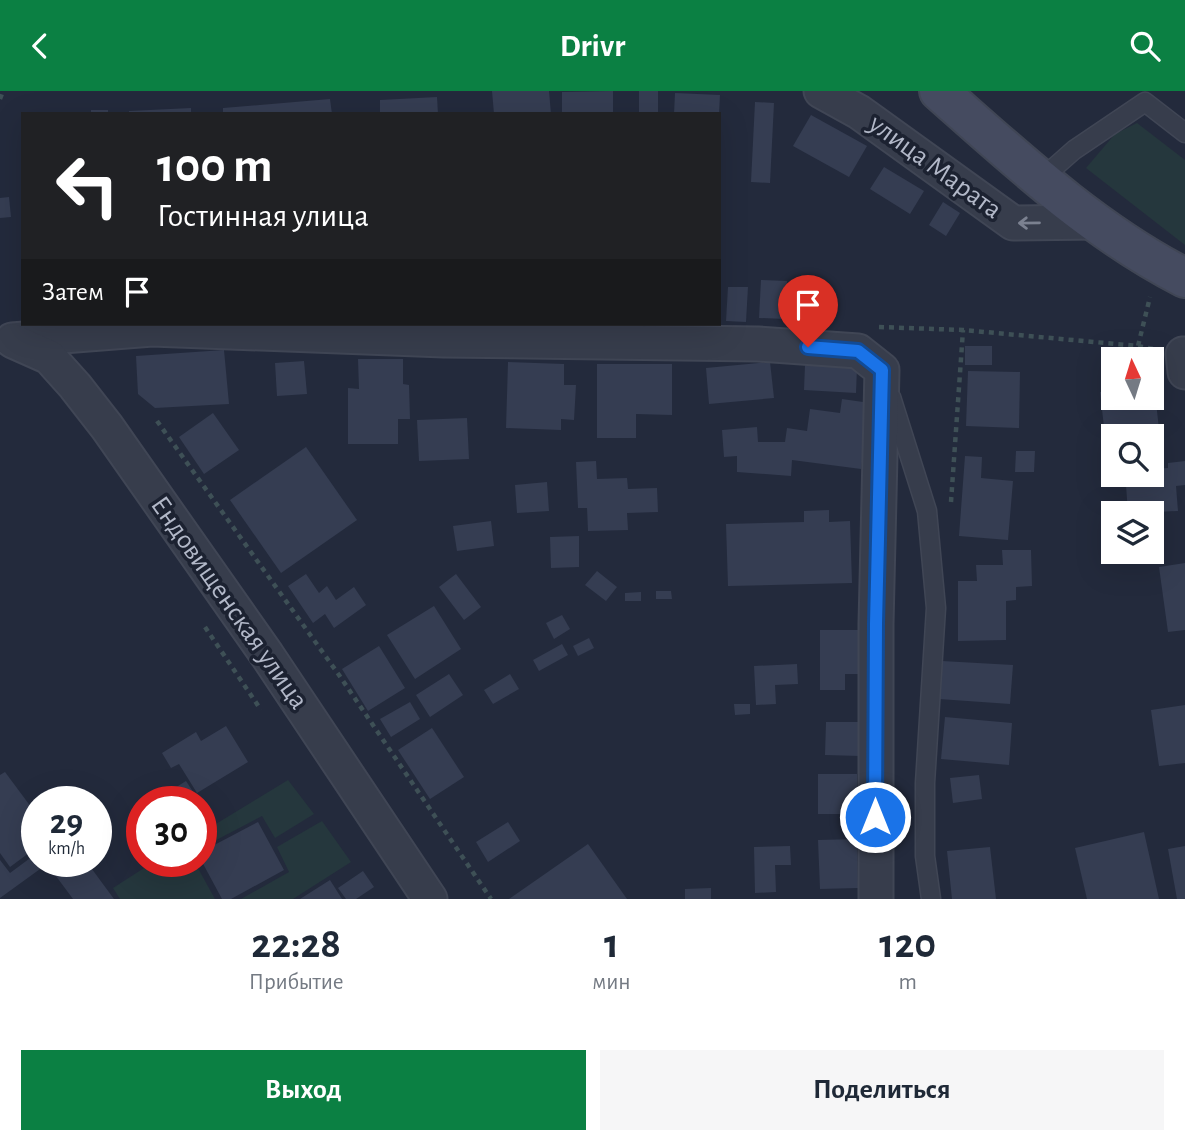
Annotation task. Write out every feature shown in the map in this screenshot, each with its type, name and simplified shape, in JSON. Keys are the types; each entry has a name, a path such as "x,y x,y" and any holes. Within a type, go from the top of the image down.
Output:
{"main road":[{"name":"улица Марата","path":"939,91 1040,180 1097,222 1172,271"}],"street":[{"name":"улица Марата","path":"821,91 859,113 1013,223 1097,222"},
{"path":"6,341 152,329 444,340 758,344 870,361 876,638 876,899"},
{"name":"Ендовищенская улица","path":"6,341 49,357 107,427 267,655 430,899"}],"lane":[{"path":"1040,180 1074,150 1145,102 1185,133"},
{"path":"870,361 927,511 935,627 925,783 925,844 931,899"}],"path":[{"path":"0,99 3,91"},
{"path":"870,361 864,327 963,330 1138,346 1172,271"},
{"path":"951,507 963,330"},
{"path":"157,421 339,675 491,899"}],"shaded area":[{"path":"1137,123 1185,160 1185,245 1086,168 1115,134"},
{"path":"288,780 314,814 275,838 262,816 217,840 217,823"},
{"path":"322,821 351,862 293,899 241,899 289,872 277,847"},
{"path":"130,877 203,877 215,899 120,899 113,888"}],"building":[{"path":"492,91 549,91 551,112 494,112"},
{"path":"613,91 613,112 562,112 562,92"},
{"path":"639,91 658,91 658,112 639,112"},
{"path":"675,93 720,95 719,112 674,112"},
{"path":"437,97 438,112 380,112 380,100"},
{"path":"330,99 332,112 223,112 223,108"},
{"path":"755,102 774,103 770,183 751,182"},
{"path":"191,108 191,112 129,111"},
{"path":"91,110 108,110 108,112"},
{"path":"811,115 867,146 849,177 793,146"},
{"path":"884,167 924,191 910,214 870,189"},
{"path":"9,197 11,217 0,218 0,198"},
{"path":"943,202 960,213 946,236 929,225"},
{"path":"761,280 787,281 785,319 759,318"},
{"path":"728,287 748,287 746,322 726,321"},
{"path":"676,326 676,328 628,327"},
{"path":"965,346 992,346 992,365 965,365"},
{"path":"224,350 229,404 155,408 138,394 136,356"},
{"path":"358,359 403,359 403,384 409,385 410,419 398,419 398,444 348,444 348,388 359,389"},
{"path":"304,361 307,394 277,396 275,363"},
{"path":"508,362 564,364 564,385 576,385 574,420 561,419 561,430 506,428"},
{"path":"770,362 774,398 709,404 706,368"},
{"path":"597,364 672,364 672,415 636,414 636,438 597,438"},
{"path":"805,365 857,367 856,393 804,390"},
{"path":"968,371 1020,372 1019,428 966,426"},
{"path":"842,399 870,403 861,469 792,460 791,476 737,472 737,456 724,457 722,430 757,427 758,442 785,442 787,428 807,431 810,409 840,413"},
{"path":"1102,410 1157,410 1158,424 1104,424"},
{"path":"213,413 239,450 204,474 179,437"},
{"path":"467,418 469,459 419,461 417,420"},
{"path":"306,447 357,520 281,573 230,500"},
{"path":"1016,451 1035,451 1034,472 1015,472"},
{"path":"965,456 982,457 981,478 1013,481 1008,540 959,536"},
{"path":"596,461 597,479 627,478 628,489 657,488 658,512 627,513 628,530 588,531 587,508 578,508 576,462"},
{"path":"1185,461 1185,485 1176,486 1178,511 1164,512 1164,501 1127,501 1126,487 1164,487 1164,468 1168,468 1168,463"},
{"path":"547,482 549,511 517,513 515,485"},
{"path":"829,510 829,522 850,521 852,583 728,586 726,524 804,522 804,511"},
{"path":"491,521 494,546 457,551 453,526"},
{"path":"579,536 579,567 551,568 550,537"},
{"path":"1002,550 1031,550 1032,586 1016,587 1016,600 1006,601 1006,640 958,641 958,581 977,581 976,565 1003,565"},
{"path":"1185,563 1185,630 1168,632 1159,567"},
{"path":"597,571 617,587 606,601 585,585"},
{"path":"306,574 319,593 327,586 336,600 354,587 366,605 334,628 325,614 313,623 288,586"},
{"path":"456,574 481,607 464,620 439,587"},
{"path":"656,591 671,591 672,599 656,599"},
{"path":"641,592 641,601 625,601 625,593"},
{"path":"434,606 461,649 415,679 387,635"},
{"path":"562,615 570,629 554,639 546,623"},
{"path":"820,630 859,630 859,674 845,674 845,690 820,690"},
{"path":"589,638 594,648 578,656 573,646"},
{"path":"562,644 568,655 539,671 533,660"},
{"path":"379,646 405,688 368,711 342,669"},
{"path":"942,661 1013,665 1010,704 939,699"},
{"path":"797,664 798,684 775,685 776,704 756,705 754,666"},
{"path":"449,674 463,695 430,717 416,695"},
{"path":"510,674 519,689 493,704 484,690"},
{"path":"410,702 420,719 391,737 380,719"},
{"path":"734,704 750,704 750,714 735,715"},
{"path":"1185,705 1185,763 1159,766 1151,710"},
{"path":"945,717 1012,723 1009,765 941,759"},
{"path":"826,722 860,722 860,756 825,755"},
{"path":"226,726 248,762 209,786 193,786 179,764 171,768 162,753 196,732 201,741"},
{"path":"432,728 464,777 430,799 398,750"},
{"path":"5,772 21,794 21,859 10,867 0,853 0,775"},
{"path":"818,774 857,774 857,814 818,814"},
{"path":"979,775 982,799 953,803 950,778"},
{"path":"258,822 284,870 231,899 222,899 210,877 217,877 217,844"},
{"path":"508,822 520,841 488,862 476,842"},
{"path":"1144,832 1159,899 1087,899 1075,848"},
{"path":"857,839 858,888 820,889 818,840"},
{"path":"588,844 627,899 509,899"},
{"path":"790,846 791,865 775,865 776,892 755,893 754,847"},
{"path":"1185,846 1185,899 1177,899 1168,849"},
{"path":"990,847 996,899 952,899 947,851"},
{"path":"0,860 10,873 21,865 21,877 29,877 0,898"},
{"path":"363,871 374,887 356,899 346,899 338,888"},
{"path":"57,877 98,877 114,899 73,899"},
{"path":"330,880 342,899 300,899"},
{"path":"711,888 711,899 685,899 685,889"}],"route":[{"path":"808,347 858,351 882,370 875,817"}]}
